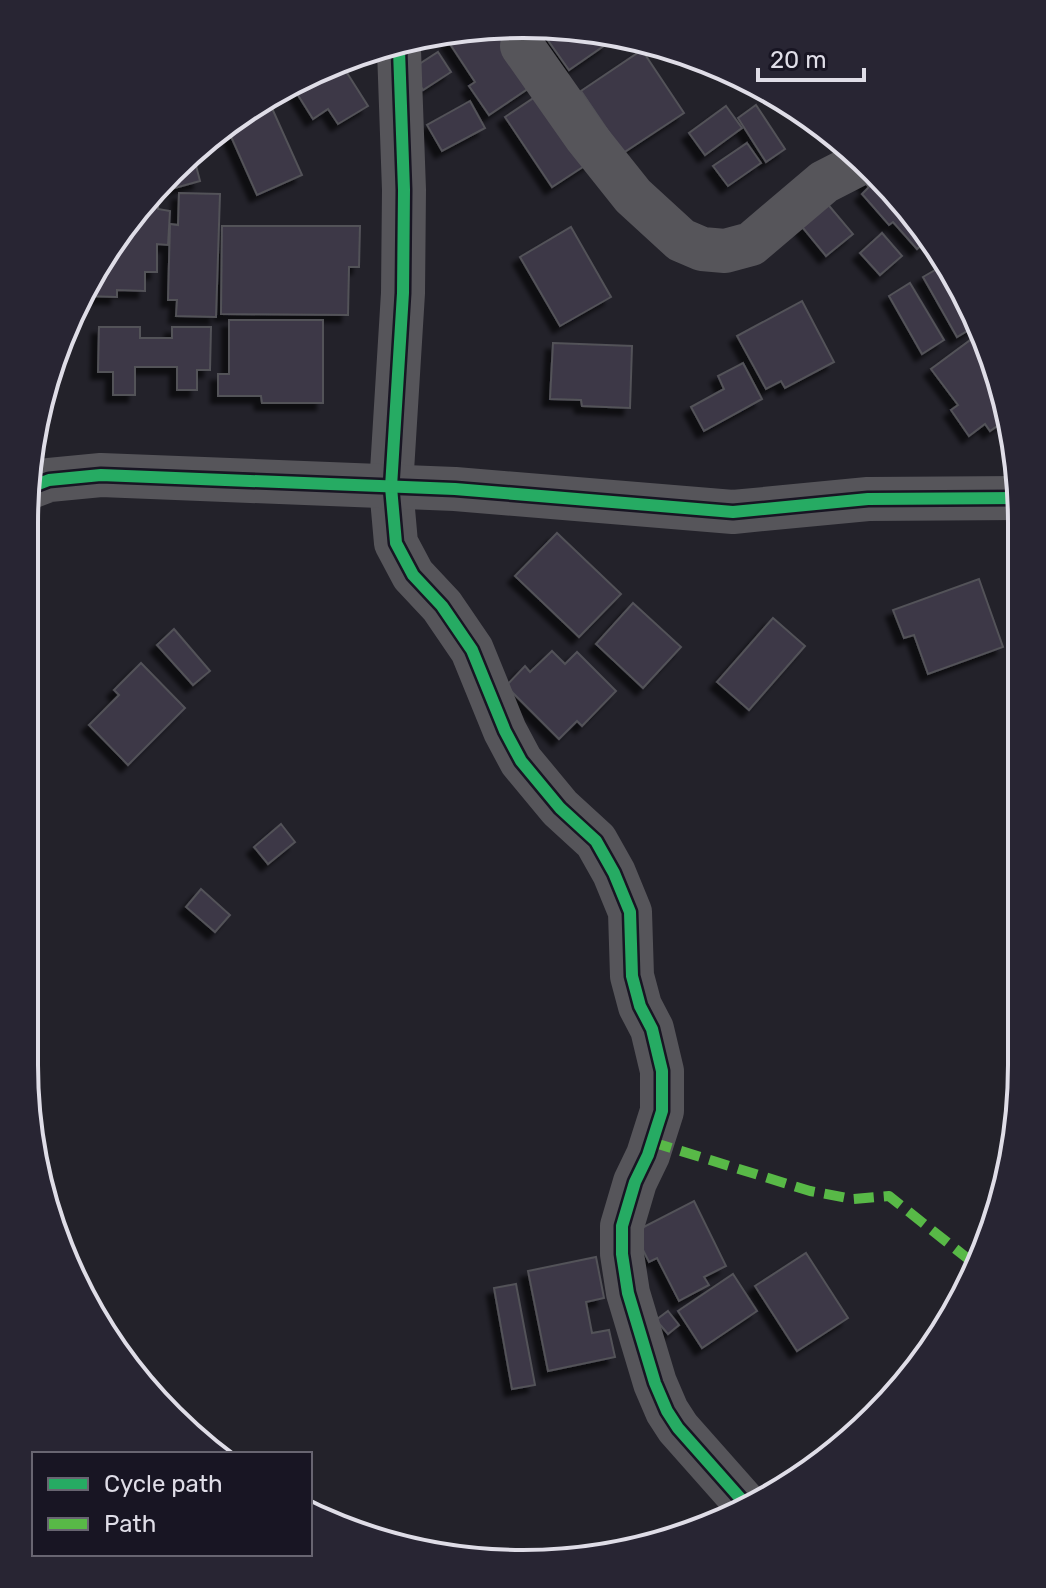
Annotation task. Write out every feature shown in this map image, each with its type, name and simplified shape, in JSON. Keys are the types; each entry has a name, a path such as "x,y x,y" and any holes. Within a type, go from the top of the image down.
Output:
{"street":[{"path":"522,46 586,137 633,196 681,240 702,249 725,251 751,244 824,182 853,167"},
{"path":"399,54 404,190 403,293 391,487 396,543 413,575 442,606 472,650 505,731 521,761 560,808 596,841 614,873 630,912 632,976 640,1006 652,1029 662,1071 662,1111 622,1226 622,1254 628,1293 655,1383 667,1411 678,1428 741,1499"},
{"path":"40,484 101,475 455,489 733,512 868,499 1007,498"}],"building":[{"path":"517,38 544,78 489,115 469,86 475,82 450,44"},
{"path":"547,39 605,45 569,70"},
{"path":"438,52 451,72 423,90 410,70"},
{"path":"639,52 645,54 684,113 623,153 581,91"},
{"path":"346,72 368,106 338,124 328,109 313,119 297,94"},
{"path":"544,91 592,161 552,187 505,117"},
{"path":"470,101 485,128 442,151 427,125"},
{"path":"756,105 785,149 766,162 738,118"},
{"path":"726,106 742,128 705,155 689,133"},
{"path":"272,109 302,175 257,195 231,136"},
{"path":"747,143 761,163 728,186 713,166"},
{"path":"196,165 200,181 172,189"},
{"path":"859,176 888,203 908,228 920,246 917,249 893,222 889,225 862,194 869,187"},
{"path":"179,193 220,194 216,317 176,316 177,300 168,300 170,224 178,225"},
{"path":"825,201 853,234 826,256 798,222"},
{"path":"158,203 158,209 170,211 168,245 157,244 157,272 145,272 145,291 117,290 117,297 94,296 120,254"},
{"path":"222,226 360,226 359,267 349,267 348,315 221,314"},
{"path":"571,227 611,297 560,326 520,257"},
{"path":"882,233 902,256 880,275 860,253"},
{"path":"936,269 968,330 957,337 923,277"},
{"path":"910,283 944,340 922,354 889,296"},
{"path":"802,301 834,362 785,388 781,381 766,389 737,336"},
{"path":"229,320 323,320 323,403 262,403 261,396 218,396 218,374 229,374"},
{"path":"99,327 140,327 140,338 172,338 172,327 211,327 210,370 197,370 197,390 177,390 177,367 135,367 135,395 113,395 113,372 98,372"},
{"path":"972,339 998,425 990,431 985,424 969,436 951,410 958,405 931,369"},
{"path":"553,343 632,346 630,408 582,406 581,400 550,399"},
{"path":"743,363 762,399 704,431 691,407 724,389 718,376"},
{"path":"557,533 621,594 579,637 515,576"},
{"path":"979,579 1003,647 928,674 914,635 904,638 893,610"},
{"path":"633,603 681,647 643,688 596,644"},
{"path":"773,618 805,646 749,710 717,682"},
{"path":"174,629 210,671 193,685 157,645"},
{"path":"552,651 565,664 577,652 616,691 582,726 577,721 559,739 506,686 525,666 530,672"},
{"path":"141,663 185,708 128,765 89,725 119,695 114,690"},
{"path":"281,824 295,842 268,864 254,847"},
{"path":"201,889 230,915 215,932 186,907"},
{"path":"694,1201 726,1266 704,1277 709,1285 679,1301 657,1258 649,1262 634,1232"},
{"path":"806,1253 848,1318 797,1351 755,1286"},
{"path":"596,1257 604,1298 586,1302 592,1333 609,1330 615,1357 548,1371 528,1271"},
{"path":"733,1274 757,1311 702,1348 678,1311"},
{"path":"516,1284 535,1385 512,1389 494,1288"},
{"path":"668,1311 679,1325 668,1334 656,1320"}],"marked path":[{"path":"652,1142 810,1191 853,1199 889,1196 968,1259"}],"cycle path":[{"path":"399,54 404,190 403,293 391,487 396,543 413,575 442,606 472,650 505,731 521,761 560,808 596,841 614,873 630,912 632,976 640,1006 652,1029 662,1071 662,1111 622,1226 622,1254 628,1293 655,1383 667,1411 678,1428 741,1499"},
{"path":"40,484 101,475 455,489 733,512 868,499 1007,498"}]}
